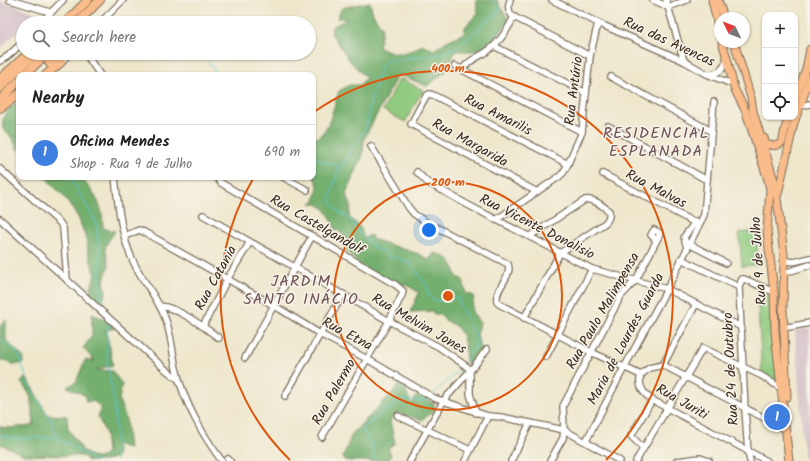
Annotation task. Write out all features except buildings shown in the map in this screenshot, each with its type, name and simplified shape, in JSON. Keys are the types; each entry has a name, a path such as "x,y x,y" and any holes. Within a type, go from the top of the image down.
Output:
{"highway":[{"path":"72,16 88,0"},
{"path":"84,16 100,0"},
{"path":"0,78 20,60"},
{"path":"16,72 29,60"},
{"path":"28,72 41,60"},
{"path":"48,60 52,65 61,62"},
{"path":"49,72 61,62"},
{"path":"0,88 16,72"},
{"path":"0,100 16,84"},
{"path":"0,108 16,96"}],"main road":[{"path":"712,0 715,12"},
{"path":"718,0 722,12"},
{"name":"Rua 9 de Julho","path":"724,48 733,83 746,112 770,190 767,231 774,292 775,332 793,461"},
{"path":"726,55 728,48"},
{"name":"Rua 9 de Julho","path":"737,48 746,78 753,111 774,180 782,234 784,257 783,384 785,429 789,461"},
{"path":"798,91 806,70 810,49"},
{"path":"733,83 740,82 746,78"},
{"path":"777,198 794,123 810,78"},
{"path":"756,120 766,144 775,146 780,144 784,139 787,120"},
{"path":"770,190 772,196 770,222 771,236 772,238 777,239 782,234"},
{"path":"770,256 774,249 778,248 784,257"},
{"path":"771,265 775,273 778,275 782,275 784,273"},
{"path":"775,305 777,309 778,323 781,328 783,328"}],"street":[{"path":"10,0 50,12"},
{"path":"35,7 36,0"},
{"path":"47,16 63,0"},
{"path":"107,16 123,0"},
{"path":"510,0 508,5 509,11 514,17 590,56"},
{"name":"Rua das Avencas","path":"552,0 598,23 684,61 707,74 733,83"},
{"path":"653,0 668,7 687,0"},
{"path":"666,0 684,61"},
{"path":"462,70 469,61 494,46 514,17"},
{"name":"Rua Antúrio","path":"496,220 563,173 568,164 582,132 590,56 598,23"},
{"path":"494,46 586,93"},
{"path":"0,61 16,49"},
{"path":"707,74 714,74 722,69 726,55"},
{"path":"90,60 98,72"},
{"path":"455,66 582,132"},
{"path":"611,77 711,130"},
{"name":"Rua Amarilis","path":"421,105 427,95 433,95 568,164"},
{"path":"696,224 704,215 714,102"},
{"path":"800,106 810,104"},
{"name":"Rua Margarida","path":"421,105 411,124 537,192"},
{"path":"608,126 707,180"},
{"path":"371,146 414,214 433,226 505,262 510,267 497,295 497,302 524,318 641,375 649,368 663,365 785,429"},
{"path":"0,169 61,225 64,232 67,280"},
{"name":"Rua Vicente Donalisio","path":"417,172 427,182 496,220 530,236 592,269 667,289 741,327"},
{"name":"Rua Malvas","path":"603,174 696,224"},
{"path":"115,180 119,210 125,236 133,261 160,306 166,319 178,379 193,414 226,460"},
{"name":"Rua Castelgandolf","path":"218,180 221,183 396,284 402,290 402,295"},
{"path":"289,180 307,190"},
{"path":"524,318 560,253 606,223 610,215 609,211 594,201 589,200 579,203 530,236"},
{"name":"Rua Melvim Jones","path":"203,215 389,321 439,347 466,366 470,394 476,413"},
{"path":"0,219 165,369 178,379"},
{"name":"Maria de Lourdes Guarda","path":"586,441 682,259 688,246 684,237 696,224"},
{"name":"Rua Etna","path":"125,236 138,230 144,232 228,278 320,334 367,359 434,398 444,400 476,413"},
{"path":"245,358 296,268 312,236"},
{"name":"Rua Paulo Malimpensa","path":"550,461 563,438 563,406 622,296 636,280 656,240"},
{"name":"Rua Catania","path":"203,326 228,278 250,242"},
{"path":"688,246 726,263"},
{"path":"784,257 789,262 810,258"},
{"path":"682,259 739,287 742,279 744,279 774,292"},
{"path":"53,267 66,263"},
{"path":"784,273 810,265"},
{"path":"546,357 592,269"},
{"name":"Rua 24 de Outubro","path":"739,287 745,409 750,461"},
{"path":"285,396 342,294"},
{"name":"Rua Palermo","path":"322,437 389,321 402,295"},
{"path":"663,365 696,304"},
{"path":"160,306 168,306 203,326 219,338"},
{"path":"783,328 810,323"},
{"path":"636,461 703,348 772,382 783,384"},
{"path":"410,461 444,400 466,366 481,358 487,349"},
{"name":"Rua Juriti","path":"641,375 640,383 646,396 666,409 767,461"},
{"path":"643,448 631,436 652,400"},
{"path":"476,413 564,430 620,461"},
{"path":"398,416 470,450"},
{"path":"464,461 488,416"},
{"path":"511,461 530,423"},
{"path":"676,461 700,458 709,461"}],"shaded area":[{"path":"0,1 33,12 32,16 16,16 16,33 0,49"},
{"path":"810,328 810,458 804,459 795,330"}],"green space":[{"path":"476,0 497,0 509,21 494,40 478,51 455,51 449,69 427,86 398,74 364,139 363,155 346,194 351,205 349,217 360,227 364,238 371,235 372,239 419,254 429,260 434,253 450,260 456,276 463,280 466,293 474,296 472,312 480,323 477,334 480,349 472,362 466,362 464,342 459,329 439,314 434,314 432,311 410,312 419,293 409,286 387,281 358,264 343,245 346,241 344,236 335,230 327,212 320,205 311,203 315,201 318,186 315,180 316,138 318,138 328,126 339,91 349,85 359,85 366,78 350,61 331,33 332,27 347,19 337,18 342,8 370,2 373,14 382,27 379,47 396,53 410,51 422,45 434,50 447,41 464,33 465,27 478,13"},
{"path":"400,78 423,90 405,122 383,110"},
{"path":"16,103 16,147 12,138 3,129 2,124 6,112"},
{"path":"48,180 83,180 94,194 100,206 103,219 103,228 115,231 105,247 109,265 104,280 106,293 102,301 95,302 89,294 95,275 86,238 78,217 64,197"},
{"path":"757,231 758,265 742,266 739,233"},
{"path":"757,289 765,292 771,297 778,381 762,374"},
{"path":"92,314 106,320 116,328 106,330 113,365 96,370 112,371 122,384 119,400 126,419 129,449 116,444 118,456 105,461 88,461 83,456 24,455 0,444 0,426 5,428 32,426 34,423 30,395 21,382 26,377 48,415 67,416 68,429 84,452 95,458 102,457 107,453 105,432 98,417 101,407 93,401 85,402 86,396 67,387 76,382 85,360 95,361 83,348 92,336"},
{"path":"6,319 6,340 24,358 23,363 15,365 0,359 0,326"},
{"path":"402,382 408,398 413,404 416,396 423,395 434,404 435,410 422,420 397,413 390,421 395,443 388,448 391,455 388,461 345,461 343,457 352,434"}],"waterway":[{"path":"465,362 477,344 475,334 459,303 459,298 435,301 428,294 427,286 409,262 390,257 382,251 375,249 357,230 351,220 339,212 330,200 338,169 350,154 352,147 366,129 370,103 380,68 386,61 439,54 453,49 477,31 483,23 498,13 500,9 493,0"},
{"path":"208,60 215,72"},
{"path":"316,159 335,165 338,168"},
{"path":"72,180 96,223 100,253 100,281 103,304"},
{"path":"108,323 107,363 114,402 116,461"},
{"path":"0,340 11,346 17,352 28,383 50,418 57,438"},
{"path":"433,394 462,366"},
{"path":"375,461 372,446 362,429 388,408 399,402 404,400 423,401 429,398"},
{"path":"0,435 14,438 59,439 95,461"}],"place":[{"name":"Oficina Mendes","path":"777,417"}],"district":[{"name":"RESIDENCIAL ESPLANADA","path":"656,142"},
{"name":"JARDIM SANTO INÁCIO","path":"301,290"}]}
